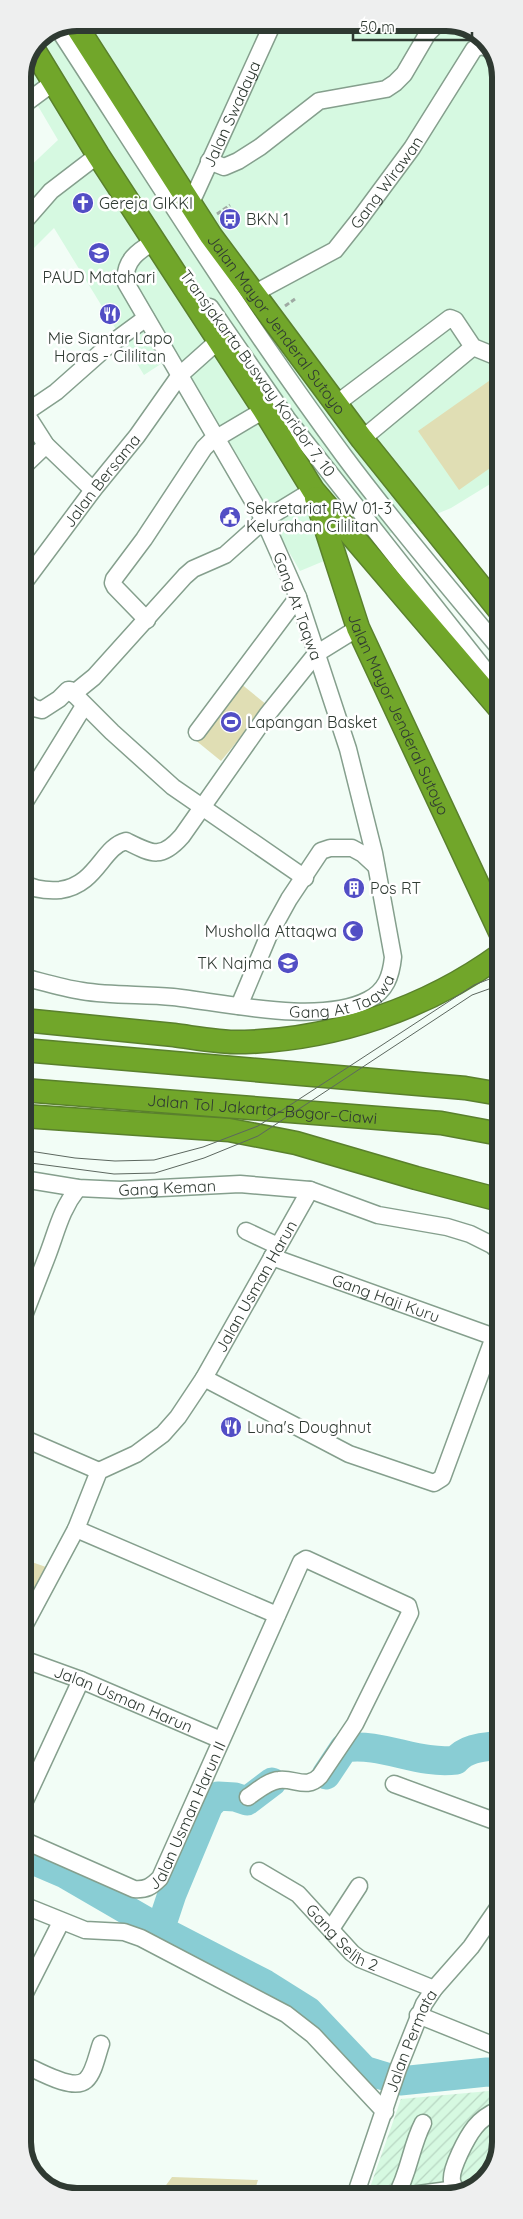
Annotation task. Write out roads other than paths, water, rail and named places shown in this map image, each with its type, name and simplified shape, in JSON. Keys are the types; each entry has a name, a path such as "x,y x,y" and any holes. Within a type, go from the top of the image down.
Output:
{"highway":[{"name":"Jalan Mayor Jenderal Sutoyo","path":"79,31 190,205 253,294 362,439 492,600"},
{"name":"Jalan Mayor Jenderal Sutoyo","path":"37,55 98,155 264,410 313,490 492,700"},
{"name":"Jalan Mayor Jenderal Sutoyo","path":"313,490 358,628 492,915"},
{"path":"31,1021 244,1043 302,1038 367,1022 428,998 476,973 492,961"},
{"path":"31,1051 465,1088 492,1093"},
{"name":"Jalan Tol Jakarta–Bogor–Ciawi","path":"31,1091 441,1123 492,1133"},
{"path":"31,1117 229,1130 296,1143 492,1198"}],"street":[{"name":"Jalan Swadaya","path":"190,205 269,31"},
{"path":"209,161 224,167 238,162 319,101 386,89 404,74 430,31"},
{"name":"Transjakarta Busway Koridor 7, 10","path":"62,34 266,348 344,456 409,540 492,639"},
{"name":"Gang Wirawan","path":"253,294 334,250 412,148 474,49 480,47"},
{"name":"Transjakarta Busway Koridor 7, 10","path":"42,48 174,255 288,420 492,679"},
{"path":"31,99 54,82"},
{"path":"31,214 51,191 98,155"},
{"name":"Gang At Taqwa","path":"31,979 83,991 171,997 281,1011 333,1010 354,1006 369,1000 386,985 392,972 393,957 376,866 348,749 298,597 264,520 126,283 125,275 133,255 155,242"},
{"path":"31,407 56,392 108,346 146,318"},
{"path":"336,404 448,319 455,320 473,347 492,355"},
{"name":"Jalan Bersama","path":"31,573 180,376 218,341"},
{"path":"362,439 473,347"},
{"path":"147,620 115,587 114,579 144,539 204,448 264,410"},
{"path":"31,422 46,445 93,490"},
{"path":"31,459 46,445"},
{"path":"31,790 79,700 94,677 185,576 193,569 225,555 264,520 313,490"},
{"path":"197,732 298,597"},
{"path":"31,886 39,890 72,888 86,880 122,842 126,841 147,852 158,853 171,849 202,808 266,715 316,654 358,628"},
{"path":"31,706 42,710 59,699 68,690 148,765 202,808 223,819 304,878"},
{"path":"239,1006 260,952 289,899 321,851 330,848 352,848 363,854 376,866"},
{"name":"Gang Keman","path":"31,1180 78,1188 121,1190 240,1184 310,1190"},
{"path":"31,1298 59,1219 66,1204 78,1188"},
{"path":"310,1190 378,1215 447,1227 470,1234 492,1245"},
{"name":"Jalan Usman Harun","path":"99,1471 136,1454 163,1434 178,1417 204,1378 310,1190"},
{"name":"Gang Haji Kuru","path":"246,1230 275,1252 492,1336"},
{"path":"204,1378 350,1454 434,1483 442,1478 492,1351"},
{"path":"31,1441 99,1471 76,1529 31,1613"},
{"path":"76,1529 276,1615"},
{"name":"Jalan Usman Harun II","path":"31,1844 134,1889 144,1890 160,1878 301,1562 306,1559 403,1602 410,1609 356,1724 320,1776 315,1781 307,1784 286,1779 278,1780 248,1797"},
{"name":"Jalan Usman Harun","path":"31,1662 81,1680 221,1740"},
{"path":"31,1788 81,1680"},
{"path":"394,1784 492,1820"},
{"name":"Gang Selih 2","path":"260,1871 298,1894 352,1953 360,1959 434,1989"},
{"path":"331,1929 358,1886"},
{"path":"31,1909 85,1930 124,1932 141,1938 286,2014 313,2035 385,2112"},
{"name":"Jalan Permata","path":"358,2188 418,2015 434,1989 471,1947 492,1917"},
{"path":"31,1981 61,1922"},
{"path":"418,2015 492,2045"},
{"path":"31,2067 69,2084 80,2084 87,2080 101,2044"},
{"path":"456,2187 452,2180 453,2173 463,2148 475,2127 492,2113"},
{"path":"400,2188 423,2123"}],"waterway":[{"path":"326,1775 344,1748 372,1748 442,1761 456,1760 465,1752 492,1746"},
{"path":"160,1930 172,1894 209,1805 218,1796 235,1797 247,1801 272,1782"},
{"path":"31,1859 65,1874 170,1935 265,1984 308,2011 364,2070 400,2081 492,2072"}],"tram line":[{"path":"31,1151 75,1158 115,1161 154,1160 203,1147 258,1126 474,985 492,978"},
{"path":"31,1163 114,1174 155,1173 204,1158 258,1136 472,995 492,988"}],"place":[{"name":"Gereja GIKKI","path":"83,203"},
{"name":"BKN 1","path":"230,219"},
{"name":"PAUD Matahari","path":"99,253"},
{"name":"Mie Siantar Lapo Horas - Cililitan","path":"110,314"},
{"name":"Sekretariat RW 01-3 Kelurahan Cililitan","path":"230,517"},
{"name":"Lapangan Basket","path":"231,722"},
{"name":"Pos RT","path":"354,888"},
{"name":"Musholla Attaqwa","path":"353,931"},
{"name":"TK Najma","path":"288,963"},
{"name":"Luna's Doughnut","path":"231,1427"}]}
